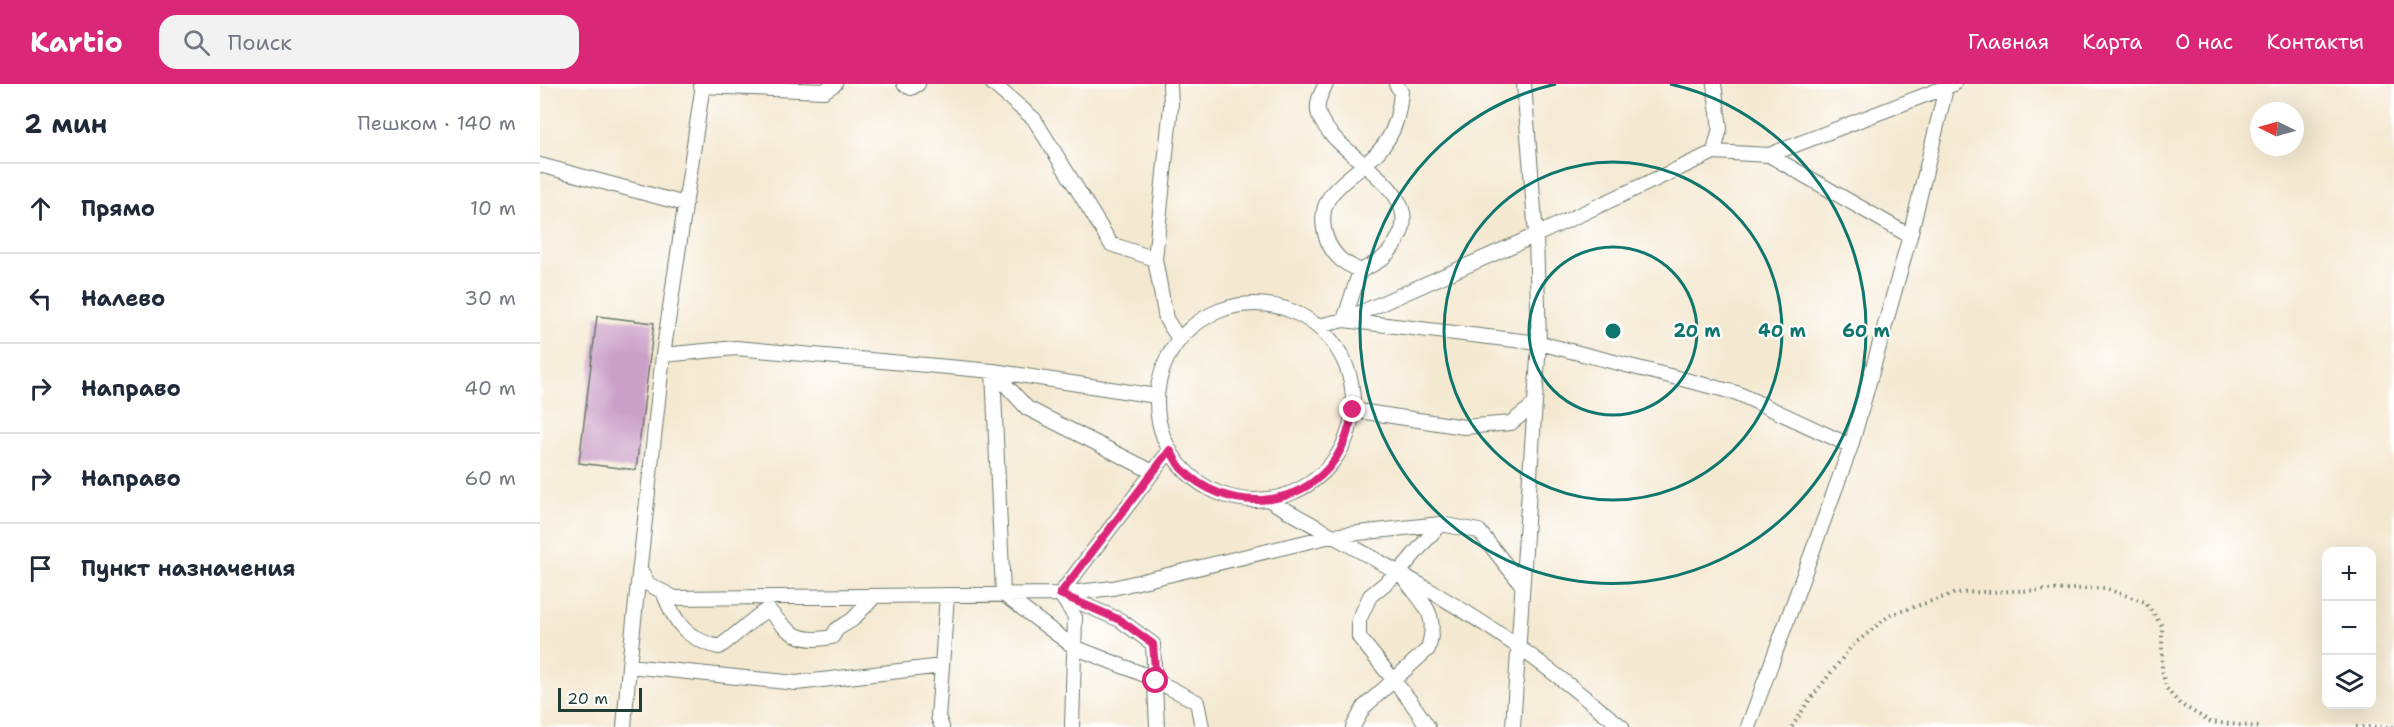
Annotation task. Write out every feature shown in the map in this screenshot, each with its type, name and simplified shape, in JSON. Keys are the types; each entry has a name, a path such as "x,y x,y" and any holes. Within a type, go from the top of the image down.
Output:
{"lane":[{"path":"624,727 663,355 702,85 824,91 835,84"},
{"path":"904,84 911,88 918,84"},
{"path":"993,84 1034,119 1111,244 1155,259"},
{"path":"1170,84 1171,106 1155,259 1166,320 1179,339"},
{"path":"1326,84 1319,97 1319,115 1336,138 1397,195 1403,212 1403,228 1395,244 1383,260 1360,271 1344,320"},
{"path":"1360,271 1340,258 1325,235 1322,217 1331,196 1380,150 1399,119 1401,92 1396,84"},
{"path":"1513,727 1539,343 1536,235 1524,84"},
{"path":"1714,84 1720,128 1714,152"},
{"path":"1318,326 1344,320 1536,235 1714,152 1769,155 1950,85"},
{"path":"1748,727 1851,446 1950,85"},
{"path":"1769,155 1910,236"},
{"path":"540,165 685,204"},
{"path":"1256,303 1290,310 1318,326 1339,352 1350,377 1353,410 1350,428 1336,458 1321,475 1294,493 1269,500 1235,500 1208,490 1181,468 1160,432 1156,396 1161,370 1179,339 1199,320 1232,306 1256,303"},
{"path":"1344,320 1539,343 1737,393 1851,446"},
{"path":"663,355 736,348 993,371 1156,396"},
{"path":"993,371 1027,408 1153,472"},
{"path":"993,371 1003,594"},
{"path":"1353,410 1464,427 1511,423 1534,404"},
{"path":"1060,594 1170,450"},
{"path":"1269,500 1399,572 1517,646 1622,727"},
{"path":"640,569 648,584 675,598 1060,594 1113,588 1331,536 1440,524 1479,531 1521,585"},
{"path":"1428,727 1359,637 1359,620 1370,596 1399,572 1440,524"},
{"path":"1353,727 1364,707 1428,649 1432,636 1432,617 1399,572"},
{"path":"663,592 672,615 688,634 702,643 720,647 738,635 750,620 768,609 784,628 797,637 816,640 832,637 875,596"},
{"path":"1003,594 1074,647 1156,681 1197,702 1202,727"},
{"path":"1060,594 1075,617 1072,727"},
{"path":"1060,594 1120,620 1153,644 1157,727"},
{"path":"936,724 948,595"},
{"path":"629,666 796,683 942,666"}],"path":[{"path":"1792,727 1808,702 1852,646 1890,615 1956,593 2104,588 2145,602 2162,626 2162,670 2166,688 2180,704 2211,722 2259,727"},
{"path":"2356,727 2394,727"}],"building":[{"path":"597,316 654,323 636,470 579,463"}],"route":[{"path":"1156,681 1153,644 1120,620 1060,594 1170,450 1181,468 1208,490 1235,500 1269,500 1294,493 1321,475 1336,458 1350,428 1353,410"}]}
